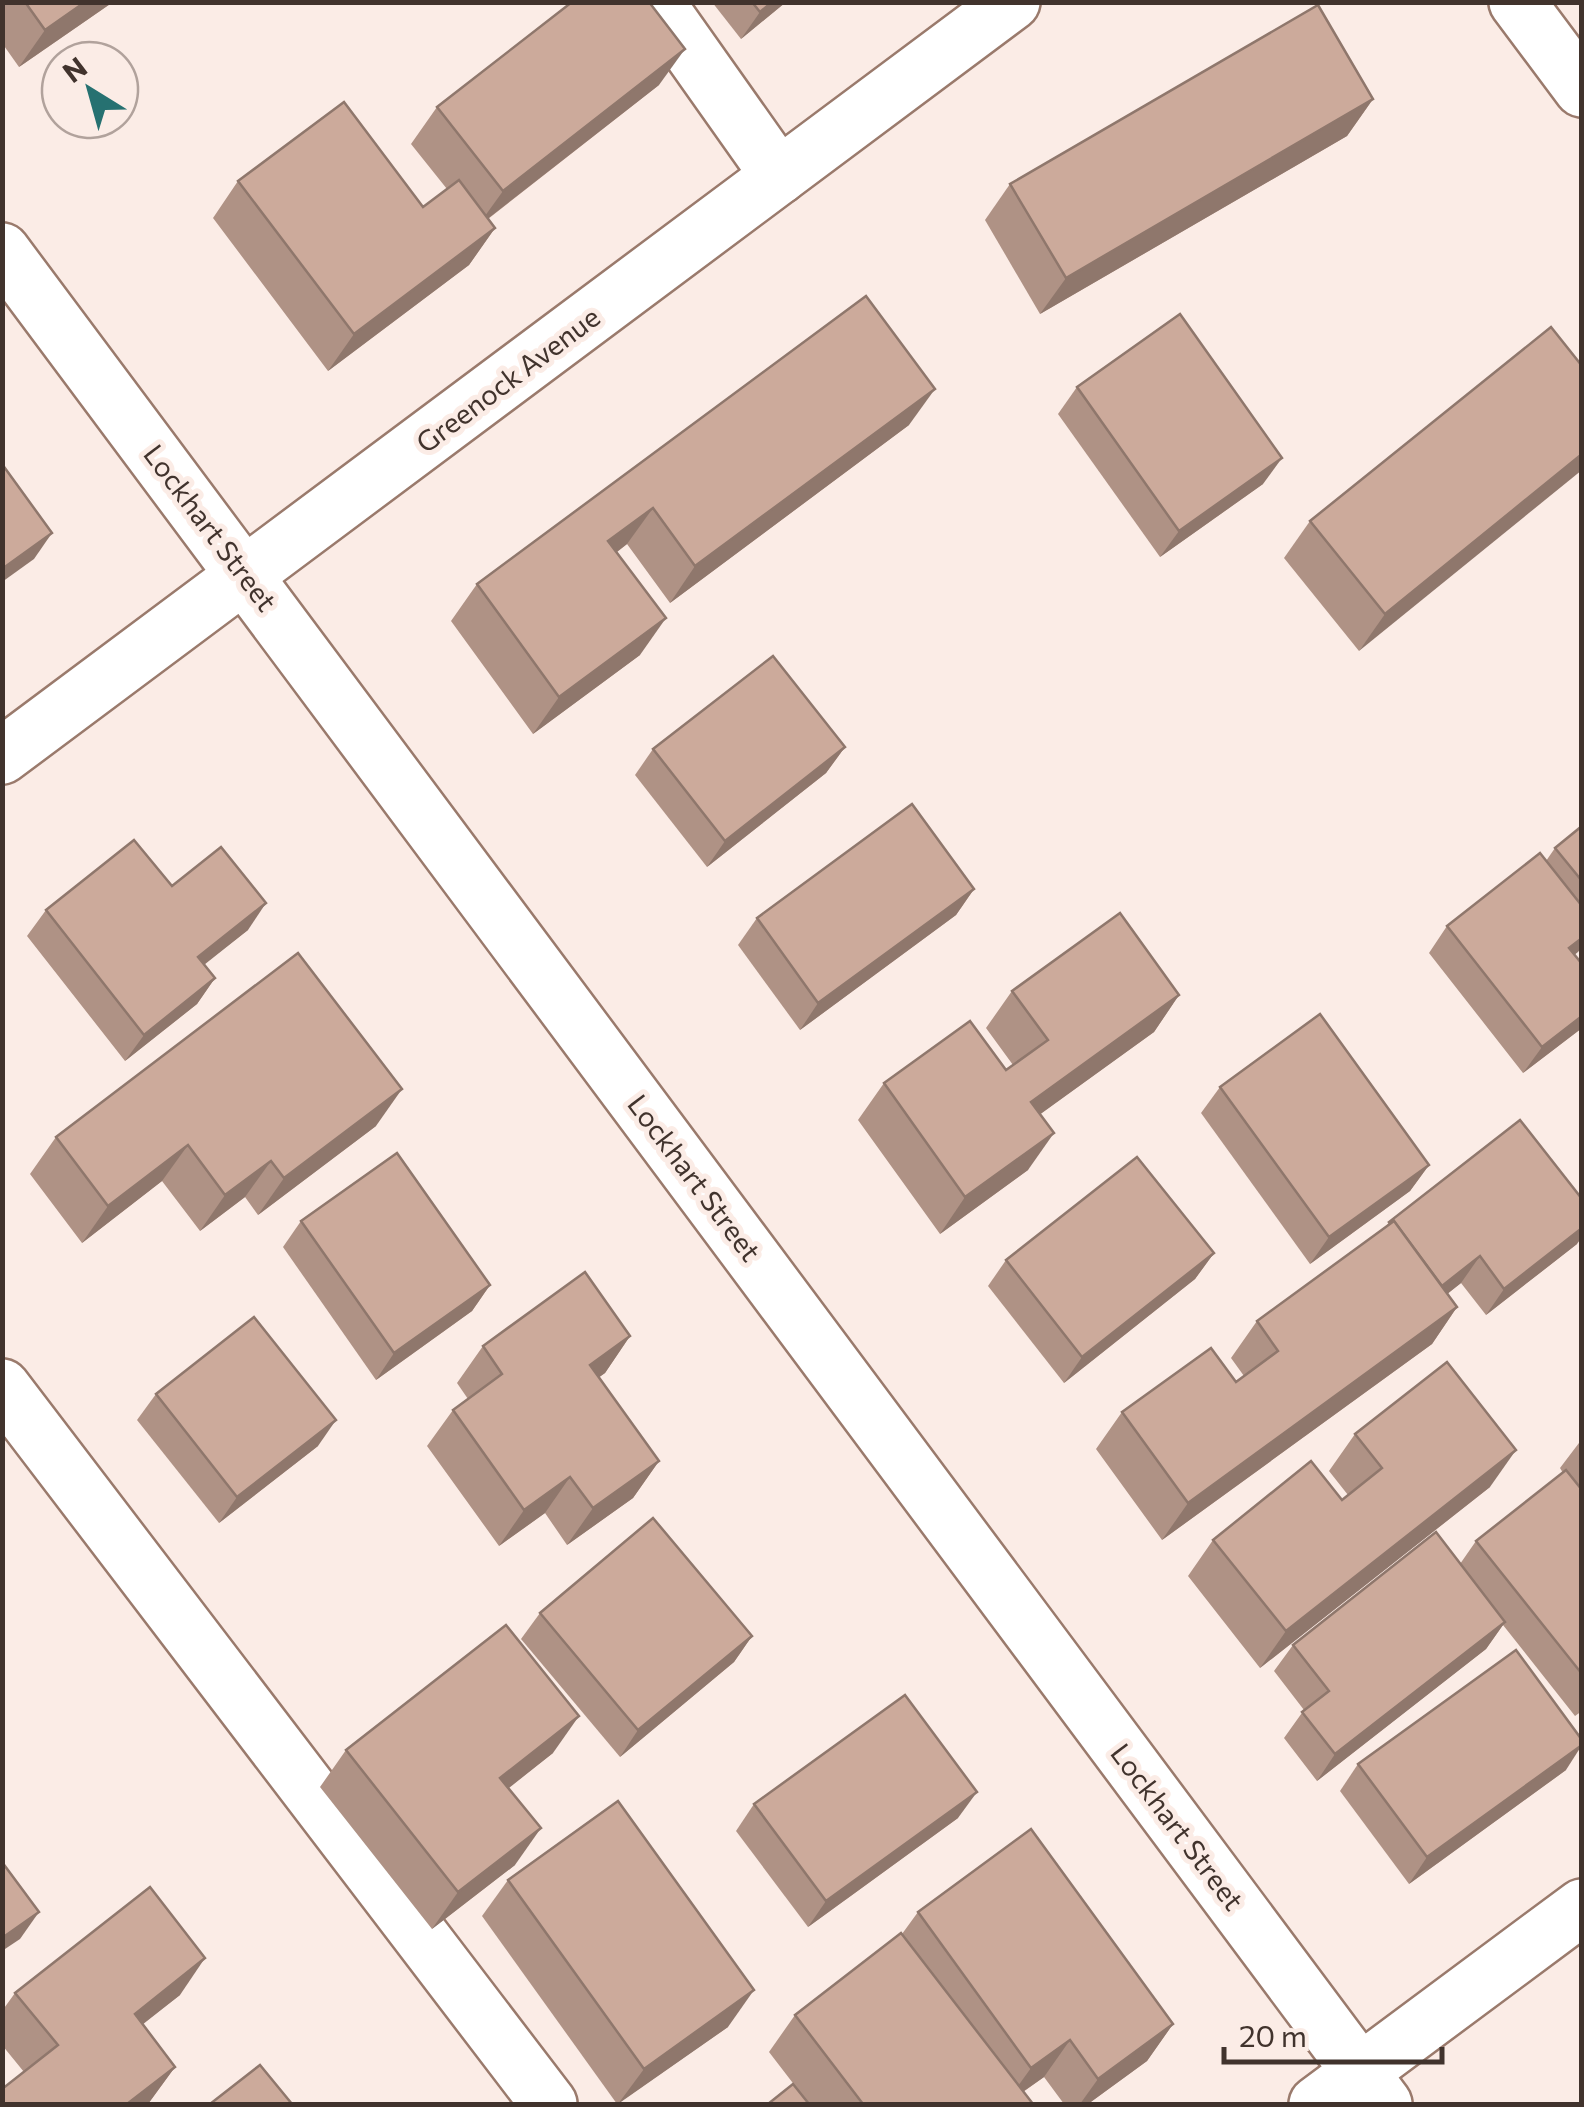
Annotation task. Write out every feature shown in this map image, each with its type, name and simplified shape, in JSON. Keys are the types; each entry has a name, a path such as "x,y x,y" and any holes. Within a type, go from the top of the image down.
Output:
{"street":[{"path":"656,2 779,176"},
{"name":"Greenock Avenue","path":"2,756 1012,2"},
{"path":"1517,2 1582,89"},
{"name":"Lockhart Street","path":"2,251 1372,2088"},
{"path":"2,1387 549,2104"},
{"path":"1317,2104 1372,2088 1582,1907"}],"building":[{"path":"25,2 85,2 45,30"},
{"path":"572,2 649,2 685,49 503,191 437,107"},
{"path":"752,2 772,2 760,12"},
{"path":"1318,5 1373,99 1066,278 1010,184"},
{"path":"344,102 423,207 459,180 495,228 354,334 238,181"},
{"path":"866,296 935,389 695,566 653,508 608,541 666,618 559,697 477,584"},
{"path":"1180,314 1282,458 1179,531 1077,387"},
{"path":"1551,327 1582,366 1582,454 1385,614 1310,521"},
{"path":"2,464 52,533 2,569"},
{"path":"773,656 845,747 725,841 653,749"},
{"path":"912,804 974,889 818,1003 757,918"},
{"path":"1582,826 1582,881 1555,848"},
{"path":"134,840 172,886 221,847 266,903 198,957 215,978 144,1035 46,910"},
{"path":"1540,853 1582,906 1582,938 1569,948 1582,964 1582,1016 1542,1047 1447,926"},
{"path":"1120,913 1179,995 1031,1102 1054,1133 965,1197 884,1083 970,1021 1006,1070 1048,1040 1012,991"},
{"path":"298,953 402,1089 284,1178 271,1161 225,1195 188,1145 108,1206 56,1137"},
{"path":"1320,1014 1429,1165 1329,1237 1220,1087"},
{"path":"1520,1120 1582,1199 1582,1228 1504,1289 1480,1256 1442,1286 1394,1221 1389,1222"},
{"path":"397,1153 490,1285 394,1353 301,1221"},
{"path":"1137,1157 1214,1253 1082,1357 1006,1260"},
{"path":"1394,1221 1457,1307 1188,1503 1122,1412 1211,1348 1236,1382 1278,1351 1257,1321"},
{"path":"585,1272 630,1336 590,1365 659,1461 593,1508 570,1477 524,1510 453,1410 502,1374 483,1346"},
{"path":"254,1317 336,1420 237,1497 156,1394"},
{"path":"1447,1362 1516,1450 1286,1631 1213,1540 1311,1461 1342,1500 1382,1468 1355,1434"},
{"path":"1566,1470 1582,1490 1582,1674 1476,1541"},
{"path":"653,1518 752,1636 638,1730 540,1613"},
{"path":"1436,1532 1505,1622 1335,1754 1302,1712 1329,1691 1293,1645"},
{"path":"506,1625 579,1716 500,1778 541,1828 458,1892 346,1750"},
{"path":"1516,1650 1582,1745 1427,1857 1358,1764"},
{"path":"905,1695 977,1792 826,1901 754,1804"},
{"path":"618,1801 754,1990 644,2069 508,1880"},
{"path":"1031,1829 1173,2024 1098,2079 1070,2040 1031,2068 918,1912"},
{"path":"2,1862 39,1912 2,1938"},
{"path":"150,1887 205,1958 135,2014 175,2067 127,2104 2,2104 2,2089 58,2045 15,1993"},
{"path":"901,1933 1033,2104 863,2104 795,2015"},
{"path":"260,2065 292,2104 210,2104"},
{"path":"793,2084 809,2104 768,2104"}]}
